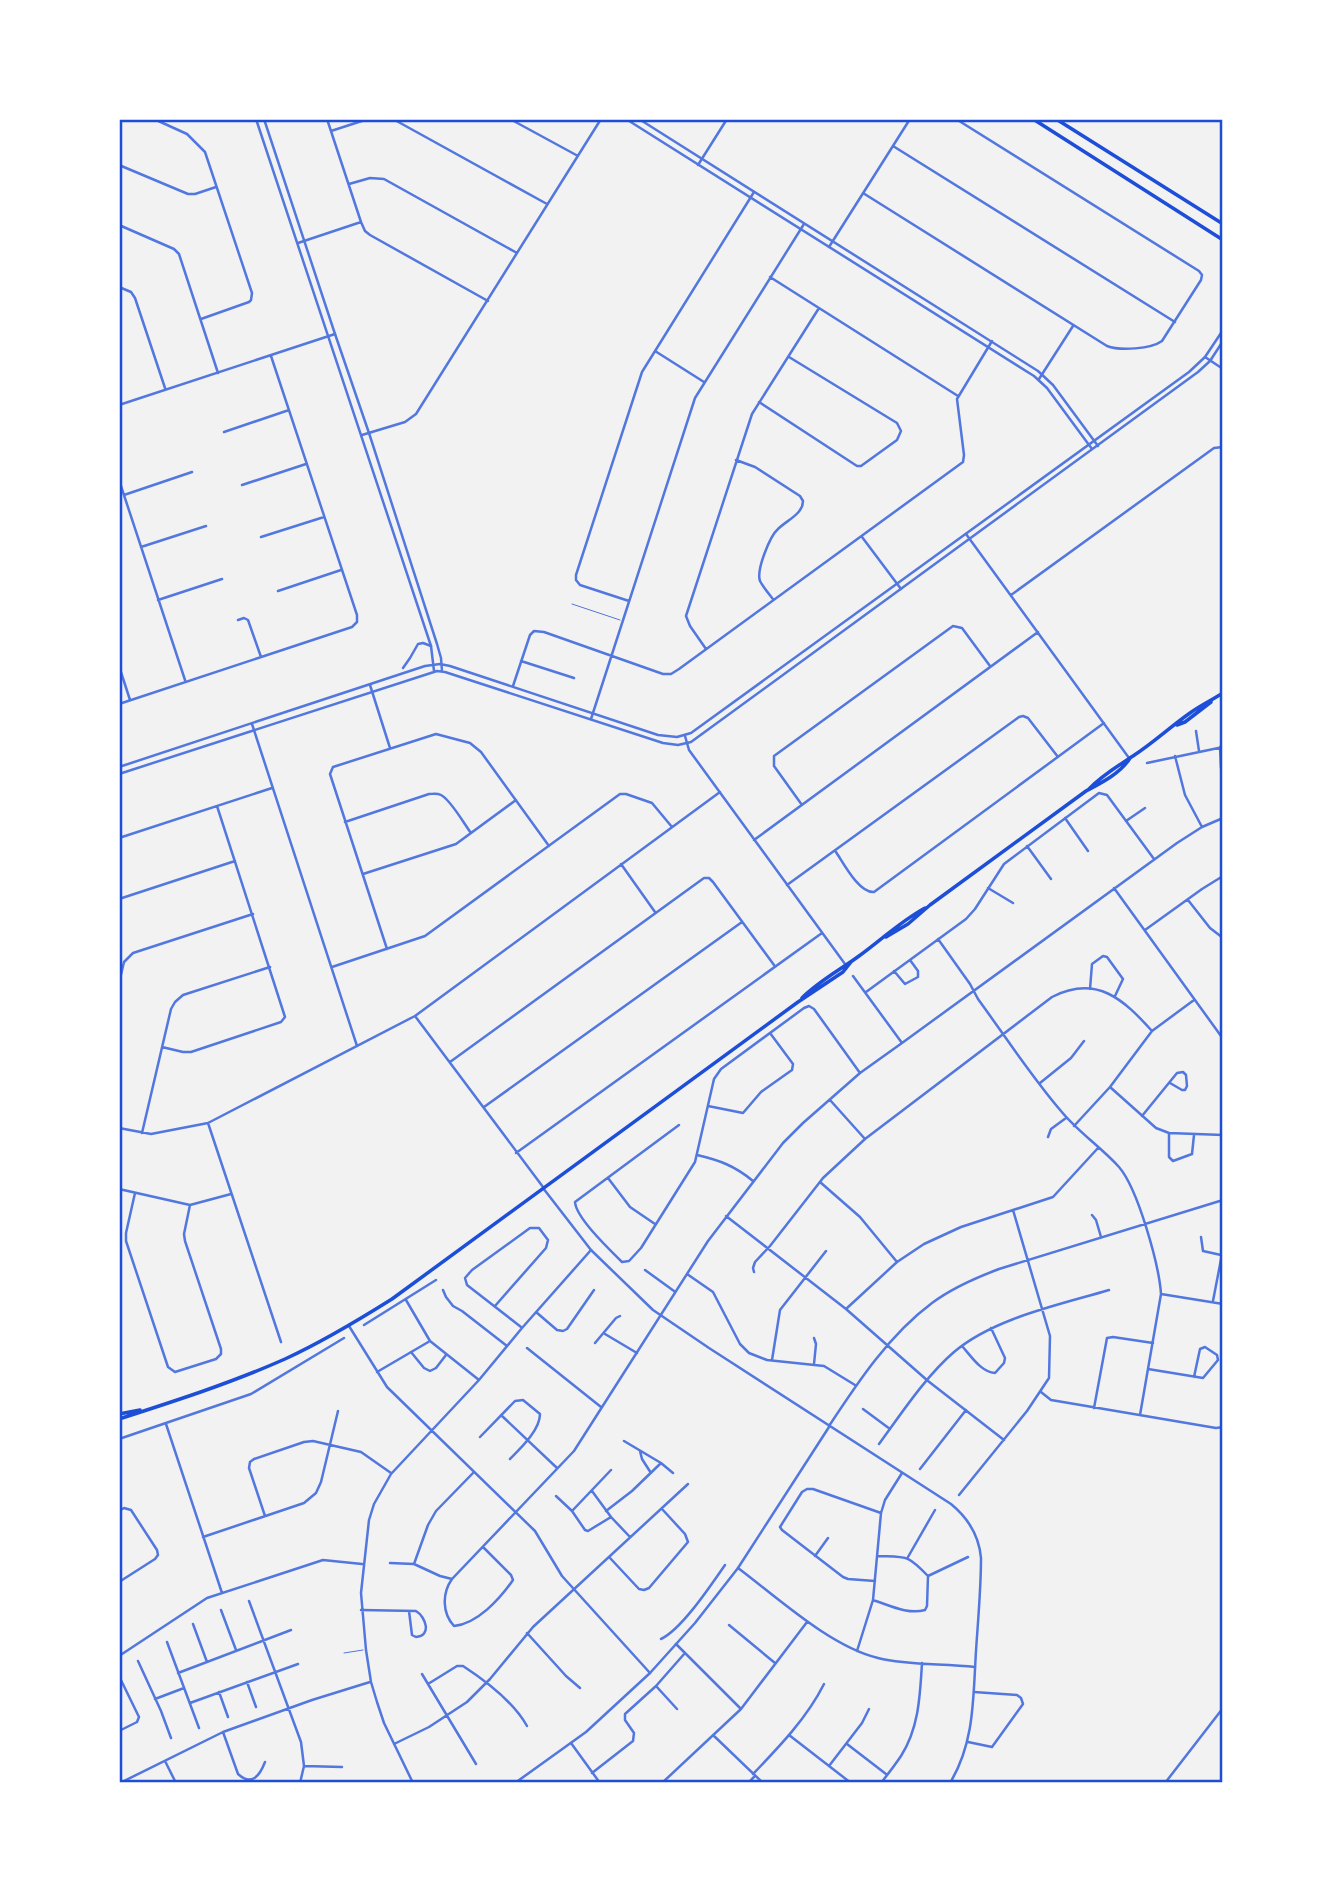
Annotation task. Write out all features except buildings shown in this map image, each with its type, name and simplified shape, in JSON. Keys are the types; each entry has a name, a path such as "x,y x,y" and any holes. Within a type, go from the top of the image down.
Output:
{"main road":[{"path":"1033,119 1223,240"},
{"path":"1056,119 1223,224"},
{"path":"119,1416 159,1406 268,1366 349,1326 392,1299 895,928 1111,777 1126,765 1130,758 1206,702 1223,693"}],"street":[{"path":"154,119 183,132 203,148 252,296 249,302 201,318"},
{"path":"256,119 431,646 434,671"},
{"path":"264,119 369,433 437,644 442,671"},
{"path":"327,119 365,231 488,301"},
{"path":"331,131 368,119"},
{"path":"393,119 547,204"},
{"path":"510,119 578,156"},
{"path":"362,435 405,422 416,414 601,119"},
{"path":"626,119 1039,379 1092,449"},
{"path":"639,119 1043,374 1098,446"},
{"path":"698,165 727,119"},
{"path":"830,247 910,119"},
{"path":"863,193 1107,346 1118,349 1158,344 1162,341 1201,280 1199,271 956,119"},
{"path":"893,146 1175,322"},
{"path":"119,165 188,194 216,187"},
{"path":"349,184 370,178 384,179 517,253"},
{"path":"629,601 580,585 576,575 642,372 754,192"},
{"path":"298,243 361,222"},
{"path":"591,719 695,398 804,224"},
{"path":"119,225 177,252 181,257 218,373"},
{"path":"770,277 958,396"},
{"path":"119,287 131,292 135,298 165,390"},
{"path":"706,649 690,626 686,615 736,460 749,421 759,402 819,308"},
{"path":"1039,379 1074,326"},
{"path":"119,767 433,664 442,664 658,735 685,736 696,731 1189,372 1205,357 1223,330"},
{"path":"119,405 335,334"},
{"path":"513,687 531,633 536,631 669,675 862,537 963,462 965,456 958,396 992,341"},
{"path":"119,774 434,671 442,671 663,743 687,743 1198,372 1210,361 1223,341"},
{"path":"655,351 704,382"},
{"path":"119,704 261,657 355,624 357,621 271,356"},
{"path":"759,402 857,466 861,466 897,440 901,431 897,424 789,356"},
{"path":"1205,357 1223,369"},
{"path":"225,432 289,410"},
{"path":"1012,595 1214,448 1223,447"},
{"path":"736,460 755,467 803,500 801,510 772,536 760,568 761,582 773,599"},
{"path":"242,485 306,464"},
{"path":"124,495 192,471"},
{"path":"119,480 186,681"},
{"path":"261,537 324,517"},
{"path":"141,548 206,527"},
{"path":"966,534 1130,758"},
{"path":"862,537 901,589"},
{"path":"278,590 341,570"},
{"path":"158,600 222,579"},
{"path":"238,620 248,620 261,657"},
{"path":"802,805 774,766 774,756 949,628 962,628 990,667"},
{"path":"754,840 1038,632"},
{"path":"403,668 418,644 431,646"},
{"path":"521,661 574,678"},
{"path":"119,666 130,700"},
{"path":"370,685 390,748"},
{"path":"787,885 1019,717 1028,718 1058,757"},
{"path":"835,851 861,888 874,892 1104,723"},
{"path":"251,724 358,1046"},
{"path":"1196,731 1199,751"},
{"path":"387,948 330,774 335,766 436,734 470,743 481,752 549,846"},
{"path":"685,736 689,750 846,966"},
{"path":"1147,763 1221,747 1221,768"},
{"path":"1175,756 1185,795 1202,827"},
{"path":"119,838 272,788"},
{"path":"119,1128 150,1134 208,1123 415,1016 720,792"},
{"path":"345,822 436,794 448,801 471,833"},
{"path":"331,967 434,931 620,794 652,803 672,827"},
{"path":"866,992 970,915 1003,864 1098,794 1107,795 1154,859"},
{"path":"363,875 456,844 516,800"},
{"path":"162,1047 188,1053 282,1021 285,1014 217,806"},
{"path":"1126,821 1145,808"},
{"path":"1065,818 1088,851"},
{"path":"483,1547 513,1580 481,1615 473,1621 454,1626 450,1623 445,1603 446,1589 452,1579 574,1451 726,1216 791,1134 860,1073 1154,859 1202,827 1223,818"},
{"path":"1027,846 1051,878"},
{"path":"119,899 235,860"},
{"path":"621,864 655,912"},
{"path":"1145,930 1223,876"},
{"path":"450,1062 699,880 706,878 713,882 774,965"},
{"path":"988,888 1013,903"},
{"path":"1114,888 1222,1035 1223,1042"},
{"path":"1188,899 1210,928 1223,938"},
{"path":"119,983 124,962 133,953 253,914"},
{"path":"484,1107 742,922"},
{"path":"516,1153 822,933"},
{"path":"937,939 1066,1118 1125,1175 1132,1190 1160,1277 1161,1294 1140,1415"},
{"path":"1090,989 1092,964 1103,956 1107,957 1124,979 1115,996"},
{"path":"894,971 905,984 918,976 918,971 909,960"},
{"path":"142,1133 171,1009 180,997 270,967"},
{"path":"853,976 902,1043"},
{"path":"754,1272 755,1262 820,1182 865,1139 1052,997 1070,990 1103,991 1115,996 1135,1012 1152,1031"},
{"path":"1074,1126 1110,1087 1152,1031 1195,999"},
{"path":"680,1125 577,1200 575,1206 595,1235 625,1263 640,1248 690,1172 697,1155 717,1073 809,1006 814,1009 860,1073"},
{"path":"415,1016 591,1250 643,1301 660,1315 958,1510 968,1520 981,1551 974,1692 968,1742 950,1783"},
{"path":"708,1106 743,1113 761,1092 792,1070 792,1062 770,1032"},
{"path":"1040,1083 1071,1058 1084,1041"},
{"path":"1142,1116 1179,1072 1186,1075 1185,1090 1170,1083"},
{"path":"1110,1087 1156,1128 1169,1133 1223,1135"},
{"path":"830,1100 865,1139"},
{"path":"1048,1137 1051,1129 1066,1118"},
{"path":"208,1123 281,1342"},
{"path":"1169,1133 1169,1157 1173,1161 1192,1154 1194,1135"},
{"path":"846,1309 897,1262 924,1244 953,1230 1053,1197 1098,1147"},
{"path":"697,1155 725,1162 753,1181"},
{"path":"608,1178 630,1207 656,1225"},
{"path":"820,1182 860,1217 897,1262"},
{"path":"119,1189 190,1205 231,1194"},
{"path":"135,1193 126,1241 168,1367 175,1372 216,1359 221,1354 185,1241 190,1205"},
{"path":"515,1783 571,1743 650,1673 707,1609 738,1568 855,1385 887,1346 932,1303 974,1278 1223,1200"},
{"path":"959,1495 1041,1392 1049,1378 1050,1336 1013,1210"},
{"path":"1092,1215 1101,1237"},
{"path":"726,1216 846,1309 928,1381 1004,1440"},
{"path":"495,1306 548,1246 548,1238 539,1228 530,1228 466,1276 467,1285 522,1328"},
{"path":"1201,1237 1205,1252 1221,1255"},
{"path":"413,1783 384,1723 371,1682 366,1650 361,1610 363,1564 374,1504 391,1474 480,1380 591,1250"},
{"path":"1213,1301 1223,1250"},
{"path":"772,1360 780,1310 826,1251"},
{"path":"645,1270 675,1292"},
{"path":"687,1274 713,1292 743,1347 758,1357 828,1368 855,1385"},
{"path":"364,1325 436,1280"},
{"path":"443,1290 453,1306 507,1346"},
{"path":"536,1312 557,1330 563,1331 594,1290"},
{"path":"879,1444 928,1381 962,1346 991,1328 1109,1290"},
{"path":"1161,1294 1223,1304"},
{"path":"406,1300 430,1341 480,1380"},
{"path":"595,1343 616,1318 621,1316"},
{"path":"349,1326 387,1387 535,1531 562,1576 650,1673"},
{"path":"962,1346 978,1364 990,1373 995,1373 1005,1358 991,1328"},
{"path":"605,1334 637,1353"},
{"path":"1094,1408 1107,1338 1113,1336 1153,1343"},
{"path":"119,1439 251,1394 344,1338"},
{"path":"814,1338 814,1364"},
{"path":"377,1372 430,1341"},
{"path":"1148,1369 1194,1377 1205,1377 1218,1360 1217,1355 1205,1347 1200,1349 1194,1377"},
{"path":"527,1348 602,1407"},
{"path":"411,1352 424,1368 430,1371 436,1368 446,1355"},
{"path":"1041,1392 1051,1400 1223,1427"},
{"path":"480,1437 518,1399 523,1400 540,1414 540,1419 528,1441 510,1459"},
{"path":"863,1409 890,1429"},
{"path":"920,1469 966,1410"},
{"path":"203,1537 304,1503 316,1493 338,1411"},
{"path":"501,1415 558,1469"},
{"path":"166,1423 222,1593"},
{"path":"624,1441 673,1473"},
{"path":"265,1516 249,1468 251,1461 304,1442 331,1444 361,1452 391,1474"},
{"path":"640,1451 651,1474"},
{"path":"606,1511 661,1463"},
{"path":"572,1511 611,1470"},
{"path":"414,1564 436,1511 474,1472"},
{"path":"857,1651 873,1600 881,1513 902,1473"},
{"path":"394,1744 429,1727 467,1702 527,1633 688,1484"},
{"path":"875,1581 845,1578 780,1529 802,1492 807,1489 881,1513"},
{"path":"592,1491 631,1538"},
{"path":"556,1496 587,1531 611,1517"},
{"path":"119,1511 124,1508 131,1510 157,1550 157,1557 119,1582"},
{"path":"610,1558 639,1589 643,1591 649,1588 688,1542 685,1534 662,1509"},
{"path":"908,1557 935,1510"},
{"path":"815,1556 828,1538"},
{"path":"873,1600 902,1610 923,1611 927,1607 928,1576 908,1557 877,1556"},
{"path":"928,1576 968,1556"},
{"path":"119,1656 199,1602 222,1593 323,1560 363,1564"},
{"path":"390,1563 414,1564 452,1579"},
{"path":"661,1639 668,1636 699,1602 725,1565"},
{"path":"738,1568 807,1620 857,1651 880,1659 975,1667"},
{"path":"249,1601 301,1742 304,1766 300,1783"},
{"path":"699,1602 707,1609"},
{"path":"221,1610 236,1651"},
{"path":"361,1610 409,1611 421,1613 426,1628 422,1637 412,1635 409,1611"},
{"path":"664,1782 741,1709 807,1620"},
{"path":"193,1624 207,1662"},
{"path":"729,1625 775,1663"},
{"path":"178,1673 291,1630"},
{"path":"527,1633 580,1688"},
{"path":"167,1642 199,1728"},
{"path":"676,1644 741,1709"},
{"path":"592,1773 633,1741 635,1735 625,1720 625,1714 656,1686 685,1653"},
{"path":"138,1661 171,1738"},
{"path":"881,1783 902,1754 916,1720 922,1663"},
{"path":"190,1703 298,1664"},
{"path":"428,1684 460,1666 465,1667 520,1713 527,1726"},
{"path":"422,1674 476,1764"},
{"path":"119,1676 139,1717 137,1722 119,1731"},
{"path":"247,1682 256,1707"},
{"path":"120,1783 223,1732 371,1682"},
{"path":"747,1783 789,1735 819,1695 824,1684"},
{"path":"656,1686 677,1709"},
{"path":"155,1699 184,1688"},
{"path":"219,1692 228,1717"},
{"path":"968,1742 992,1746 1024,1704 1017,1695 974,1692"},
{"path":"1165,1783 1223,1708"},
{"path":"830,1766 869,1709"},
{"path":"223,1732 238,1774 251,1779 258,1776 265,1762"},
{"path":"713,1735 763,1783"},
{"path":"789,1735 850,1783"},
{"path":"571,1743 600,1783"},
{"path":"847,1744 887,1775"},
{"path":"165,1761 176,1783"},
{"path":"304,1766 342,1767"}],"lane":[{"path":"572,604 622,621"},
{"path":"344,1653 366,1650"}]}
